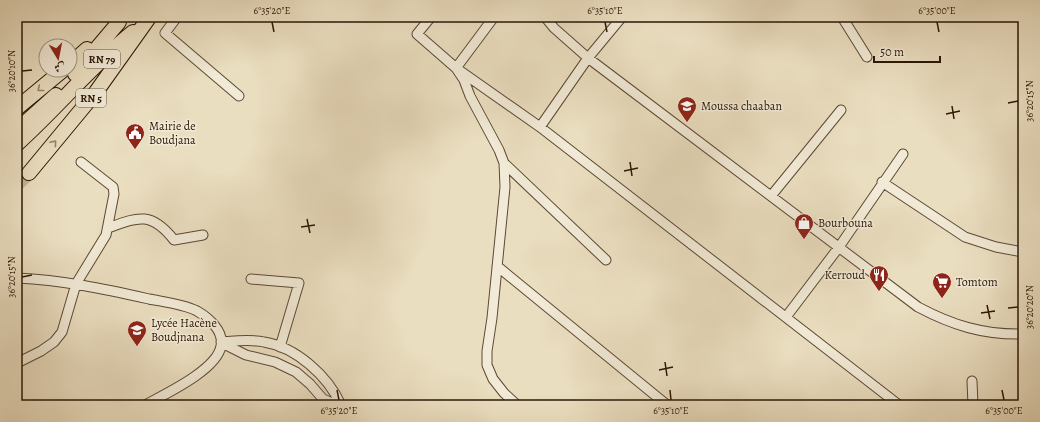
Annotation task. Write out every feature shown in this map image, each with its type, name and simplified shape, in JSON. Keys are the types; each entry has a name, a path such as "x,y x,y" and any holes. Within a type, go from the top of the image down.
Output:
{"highway":[{"name":"RN 79","path":"17,130 57,100 112,48 149,18"},
{"name":"RN 5","path":"29,173 96,92 149,18"},
{"name":"RN 79","path":"17,144 47,117 57,100 121,19"},
{"path":"78,57 121,19"},
{"path":"17,108 53,78"}],"street":[{"path":"177,17 165,33 239,96"},
{"path":"430,17 417,34 456,68 540,127 899,405"},
{"path":"456,68 494,17"},
{"path":"545,17 554,28 588,58 918,307 944,321 988,332 1023,334"},
{"path":"540,127 588,58 622,17"},
{"path":"842,17 867,57"},
{"path":"456,68 464,80 470,96 499,150 504,163 505,187 498,266 487,351 487,365 493,379 504,393 517,405"},
{"path":"771,196 841,110"},
{"path":"786,318 839,247 882,182 903,154"},
{"path":"17,363 50,345 62,332 76,284 100,246 108,228 114,187 81,162"},
{"path":"504,163 606,260"},
{"path":"882,182 965,237 996,247 1023,252"},
{"path":"108,228 141,218 164,227 174,240 203,235"},
{"path":"498,266 666,405"},
{"path":"17,278 76,284 167,303 196,311 214,324 221,336 221,347 214,360 203,371 145,405"},
{"path":"251,279 299,283 280,347"},
{"path":"221,342 264,342 287,350 318,371 341,405"},
{"path":"221,342 246,355 274,362 296,372 310,384 323,399 337,405"},
{"path":"972,382 973,405"}],"tunnel":[{"path":"17,184 29,173"}],"place":[{"name":"Moussa chaaban","path":"687,123"},
{"name":"Mairie de Boudjana","path":"135,150"},
{"name":"Bourbouna","path":"804,240"},
{"name":"Kerroud","path":"879,292"},
{"name":"Tomtom","path":"942,299"},
{"name":"Lycée Hacène Boudjnana","path":"137,347"}]}
